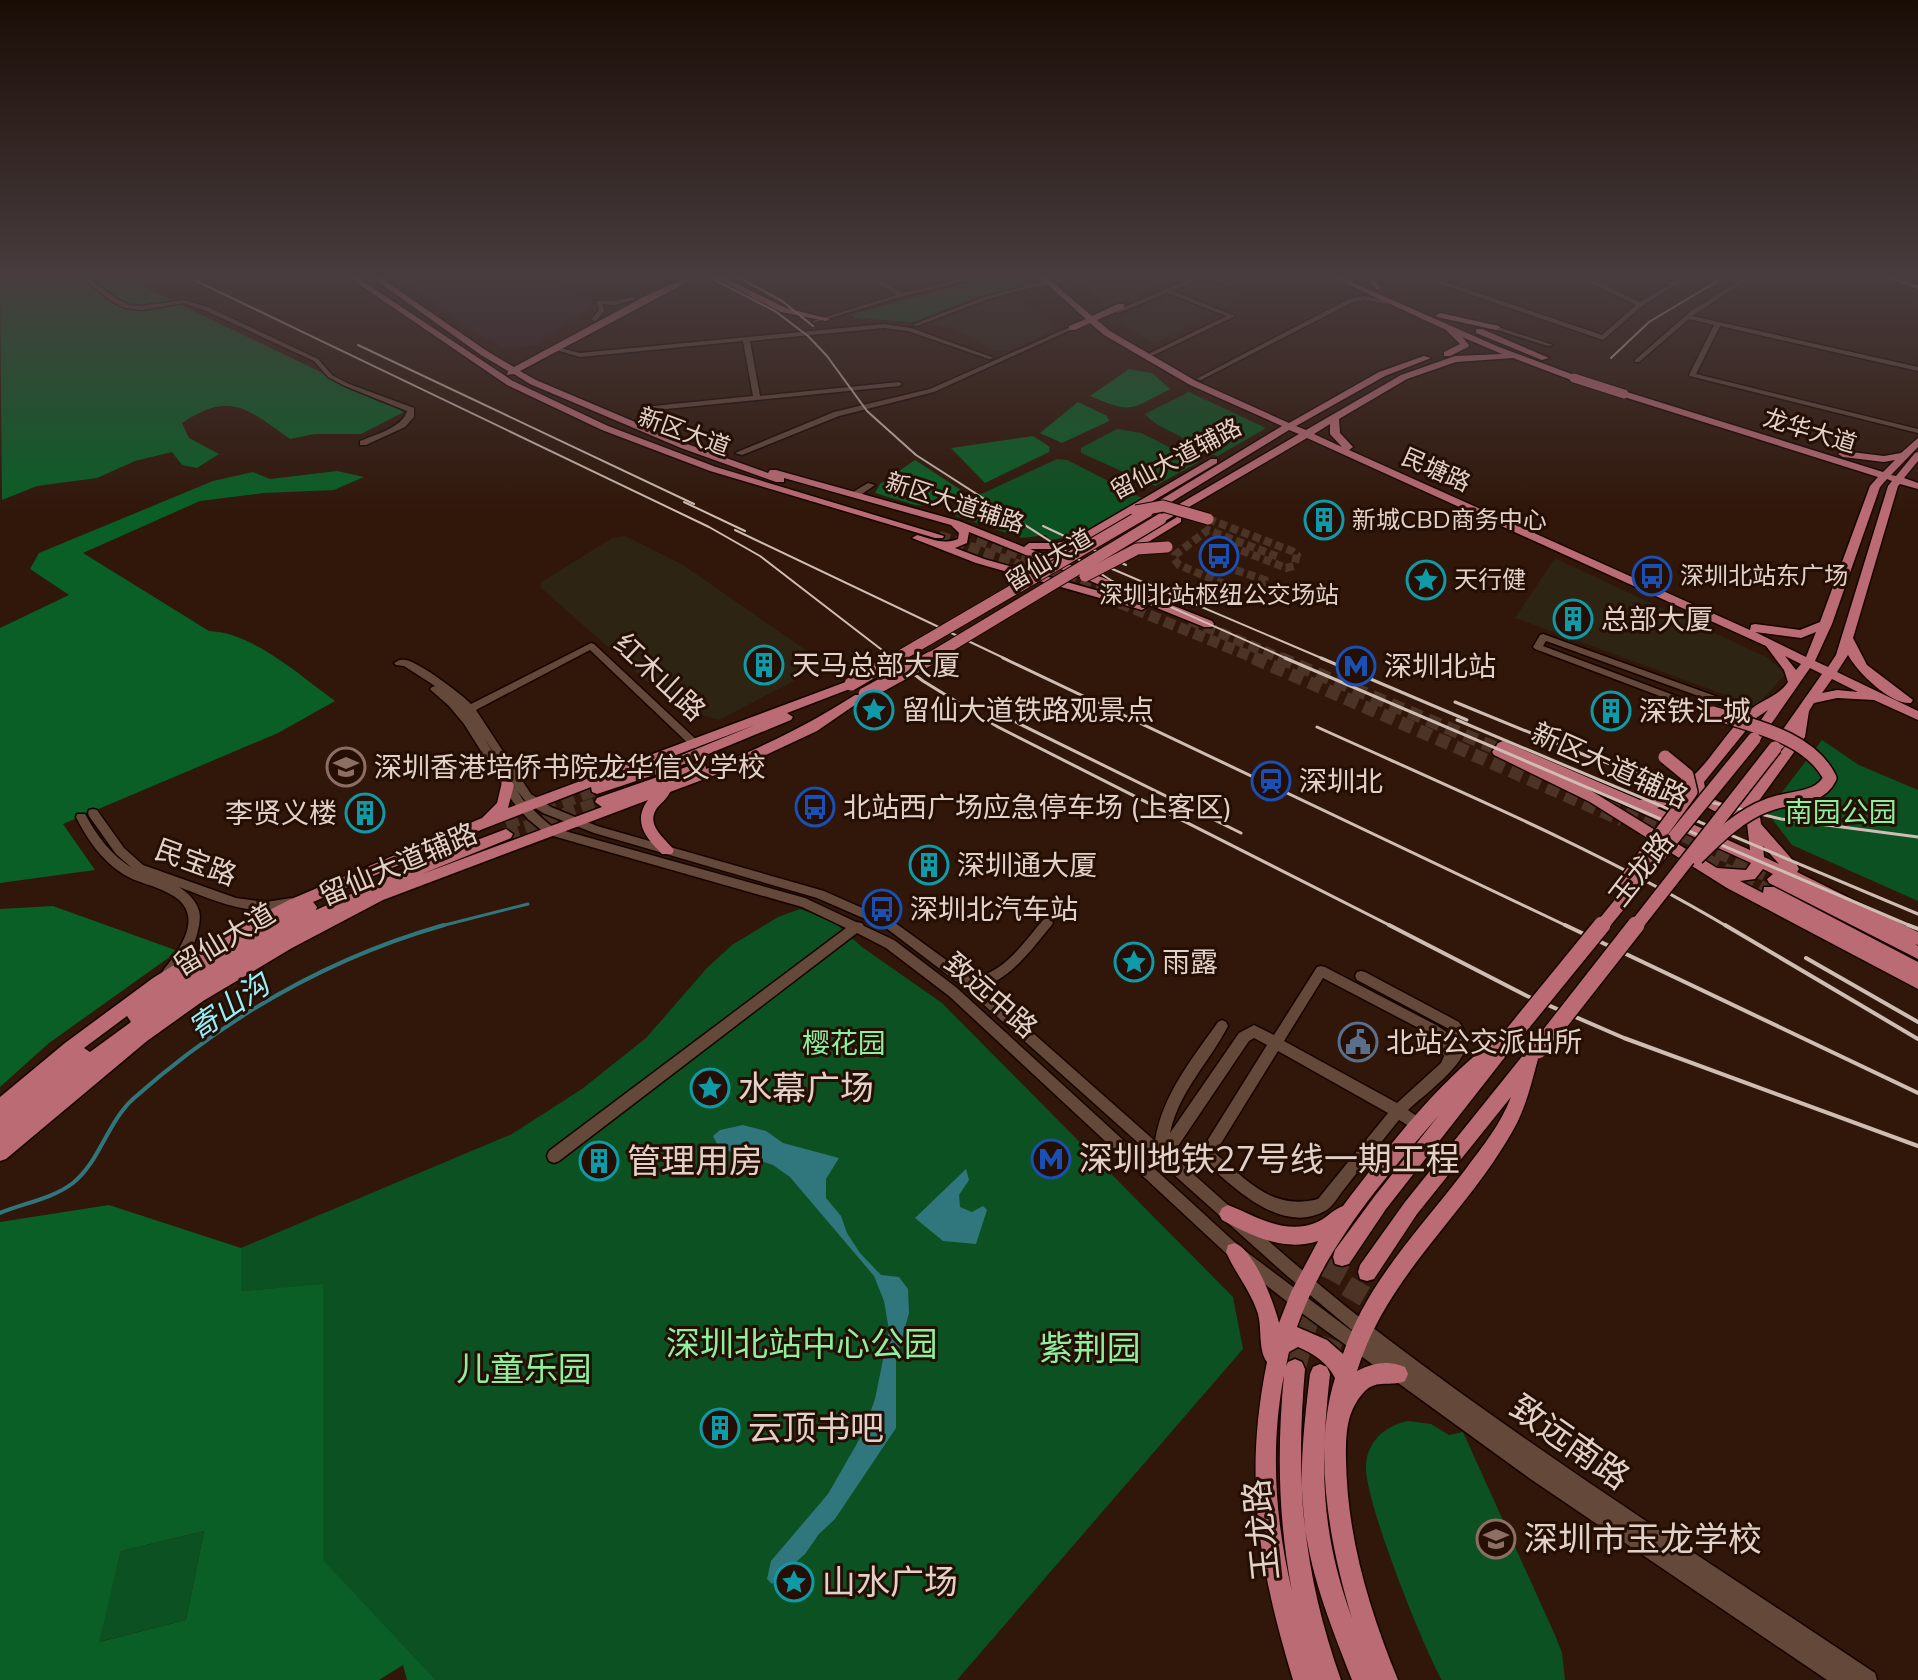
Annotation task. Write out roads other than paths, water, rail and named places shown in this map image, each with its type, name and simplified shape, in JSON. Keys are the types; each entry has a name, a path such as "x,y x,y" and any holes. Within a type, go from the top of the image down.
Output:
{"main road":[{"name":"新区大道","path":"466,354 498,376 605,428 713,469"},
{"name":"新区大道","path":"488,354 534,382 684,446 943,532"},
{"path":"498,376 540,354"},
{"path":"493,358 515,359 542,354"},
{"name":"民塘路","path":"1143,354 1172,372 1834,668 1913,709"},
{"name":"民塘路","path":"1153,354 1261,411"},
{"name":"龙华大道","path":"1509,354 1893,474 1918,478"},
{"name":"龙华大道","path":"1533,354 1576,374"},
{"name":"留仙大道","path":"1452,356 1404,377 862,696 759,744 598,796 759,730 851,684 1268,438 1393,369 1452,356 1513,356"},
{"path":"534,382 529,372 536,357"},
{"path":"1261,411 1293,414 1322,408"},
{"path":"1261,411 1270,426 1268,438"},
{"path":"1335,419 1335,434 1346,450"},
{"name":"留仙大道辅路","path":"1019,546 1057,546 1078,541 1211,463 1268,438"},
{"path":"1893,474 1914,459 1918,441"},
{"name":"新区大道辅路","path":"684,446 720,457 742,457 856,494 943,532 980,561 1169,612 1106,581 998,538 943,532 770,494 713,469"},
{"path":"1282,450 1309,446 1346,450"},
{"path":"1839,457 1914,459"},
{"path":"1839,457 1865,476 1873,490"},
{"name":"留仙大道辅路","path":"1106,581 1097,572 1101,566 1265,468 1265,458"},
{"name":"龙华大道","path":"1893,474 1918,489"},
{"name":"玉龙路","path":"1342,1257 1380,1203 1512,1036 1754,739 1812,658 1866,505 1873,490 1893,474"},
{"name":"玉龙路","path":"1367,1272 1411,1208 1775,748 1834,668 1860,605 1888,505 1893,474"},
{"path":"1866,505 1888,505 1918,489"},
{"path":"987,605 1032,572 1141,509 1169,507 1208,519"},
{"path":"980,561 971,552 973,544 998,538"},
{"path":"1022,604 1068,585 1137,549 1167,547"},
{"path":"1753,631 1794,634 1824,630 1846,640 1860,667 1913,709"},
{"path":"1753,631 1780,656 1795,681 1812,699"},
{"name":"留仙大道辅路","path":"0,1108 37,1075 159,983 230,937 307,897 478,825 851,684"},
{"path":"1812,699 1854,694 1913,709"},
{"name":"留仙大道辅路","path":"0,1153 143,1034 255,960 378,896 673,787 787,741 862,696"},
{"path":"1637,805 1670,801 1697,780 1754,713 1784,696"},
{"path":"1697,780 1700,794 1718,807 1740,810 1752,803 1799,737 1812,699"},
{"path":"1657,898 1701,853 1741,820 1771,803 1818,792 1829,782 1827,769 1809,752 1713,713"},
{"name":"新区大道辅路","path":"1918,939 1758,859 1503,746 1499,752 1595,798 1762,901 1918,982"},
{"path":"1594,935 1618,891 1691,792 1687,775 1665,757"},
{"path":"478,825 503,805 507,785"},
{"path":"667,850 649,832 645,822 647,811 673,787"},
{"path":"1677,851 1735,876 1750,875 1758,859 1752,803"},
{"path":"1754,824 1775,854 1811,884"},
{"name":"留仙大道","path":"0,1122 143,1009 239,945 358,884 506,829 317,914 243,955 133,1029 0,1139"},
{"path":"1918,953 1772,885 1918,969"},
{"path":"1270,1380 1280,1346 1325,1246 1419,1126 1481,1058 1512,1036"},
{"path":"1386,1680 1364,1618 1343,1538 1336,1466 1345,1377 1359,1336 1382,1293 1510,1120 1534,1054"},
{"path":"1228,1214 1265,1233 1300,1238 1313,1235 1338,1220 1370,1186"},
{"path":"1235,1252 1268,1310 1272,1331 1264,1450 1267,1519 1280,1595 1305,1680"},
{"path":"1280,1346 1297,1337 1324,1349 1337,1359 1345,1377"},
{"name":"玉龙路","path":"1295,1369 1287,1471 1294,1551 1304,1600 1329,1680"},
{"path":"1339,1417 1355,1384 1364,1376 1380,1372 1398,1374"},
{"name":"玉龙路","path":"1320,1374 1313,1461 1316,1527 1333,1599 1364,1680"}],"street":[{"path":"304,354 316,360 330,376 347,385 411,410 410,417 402,425 363,443"},
{"path":"749,354 757,398"},
{"path":"981,354 991,358"},
{"path":"742,457 820,423 933,394 1018,354"},
{"path":"1199,379 1249,354"},
{"path":"1637,361 1645,354"},
{"path":"1702,354 1692,375 1918,431"},
{"path":"1855,354 1918,369"},
{"path":"656,408 899,384"},
{"path":"856,494 871,485"},
{"path":"1713,713 1538,647 1543,637 1754,713"},
{"name":"红木山路","path":"466,710 591,646 696,744"},
{"path":"529,806 507,785 466,710 399,663 406,663 440,683 466,710 527,797 529,806"},
{"name":"致远中路","path":"529,806 667,850 792,885 868,913 890,925 969,984 1228,1214 1303,1292"},
{"name":"致远中路","path":"529,806 550,831 805,903 858,926 914,960 953,992 1235,1252 1303,1292 1359,1336"},
{"name":"民宝路","path":"159,983 185,951 195,926 193,906 178,892 127,872 116,863 95,840 87,815 139,868 152,873 235,903 281,905 307,897"},
{"path":"969,984 985,982 1001,973 1047,923"},
{"path":"554,1156 858,926"},
{"path":"1361,976 1455,1026 1461,1043 1446,1067 1398,1111 1322,1205 1305,1211 1285,1211 1268,1204 1206,1154 1321,971 1443,1037 1450,1056 1446,1067"},
{"path":"1162,1157 1162,1131 1170,1106 1222,1026"},
{"path":"1162,1157 1247,1034 1254,1031 1398,1111 1419,1126"},
{"name":"致远南路","path":"1359,1336 1398,1374 1542,1478 1843,1680"},
{"name":"致远南路","path":"1359,1336 1868,1680"}],"water":[{"path":"743,1125 766,1131 783,1143 839,1158 826,1179 826,1198 841,1216 847,1233 860,1253 881,1275 899,1277 908,1289 909,1313 896,1360 896,1428 835,1519 805,1554 772,1584 767,1579 771,1561 828,1494 863,1433 875,1399 889,1330 884,1301 874,1276 790,1177 773,1165 719,1148 713,1136 720,1130"},
{"path":"966,1169 969,1180 959,1195 960,1207 972,1212 983,1206 987,1210 976,1244 943,1241 915,1218"}],"waterway":[{"name":"寄山沟","path":"441,926 528,904"},
{"name":"寄山沟","path":"0,1213 47,1197 73,1183 90,1164 116,1119 133,1099 240,1017 318,973 441,926"}],"tunnel":[{"path":"1208,519 1292,551 1297,555 1294,566 1286,568 1225,544 1214,548 1205,557 1209,561 1265,580 1267,585 1250,595 1179,565 1174,559 1175,555 1208,530 1279,557"},
{"path":"939,536 1070,584"},
{"path":"977,539 1107,588"},
{"path":"1105,597 1259,660"},
{"path":"1190,620 1285,660"},
{"path":"1254,658 1622,820"},
{"path":"1280,658 1510,754"},
{"path":"1573,782 1774,879"},
{"path":"506,824 594,790"},
{"path":"506,834 602,802"},
{"path":"1688,851 1769,891"},
{"path":"1340,1262 1342,1257"},
{"path":"1295,1369 1307,1324 1340,1262"},
{"path":"1326,1359 1341,1316 1367,1272"}],"railway":[{"path":"349,354 709,527 760,556 895,660"},
{"path":"378,354 694,504"},
{"path":"825,354 867,411 916,455 1112,581 1290,660"},
{"path":"1611,358 1615,354"},
{"path":"684,502 745,531"},
{"path":"1043,526 1126,565"},
{"path":"735,530 1008,660"},
{"path":"1110,568 1326,660"},
{"path":"893,658 923,681 998,727 1393,927"},
{"path":"1003,658 1569,927"},
{"path":"1285,658 1913,927"},
{"path":"1321,658 1467,720"},
{"path":"1455,702 1587,756 1660,781"},
{"path":"979,704 1241,833"},
{"path":"1457,720 1918,914"},
{"path":"1317,727 1577,846 1728,927"},
{"path":"1643,786 1781,819 1918,837"},
{"path":"1389,925 1527,996 1624,1038 1918,1146"},
{"path":"1565,925 1918,1093"},
{"path":"1725,925 1918,1039"},
{"path":"1908,925 1913,927"},
{"path":"1913,927 1918,929"},
{"path":"1806,958 1918,1022"}],"place":[{"name":"新城CBD商务中心","path":"1324,520"},
{"name":"深圳北站枢纽公交场站","path":"1219,556"},
{"name":"深圳北站东广场","path":"1652,576"},
{"name":"天行健","path":"1426,580"},
{"name":"总部大厦","path":"1573,619"},
{"name":"天马总部大厦","path":"764,665"},
{"name":"深圳北站","path":"1356,666"},
{"name":"留仙大道铁路观景点","path":"874,710"},
{"name":"深铁汇城","path":"1611,711"},
{"name":"深圳香港培侨书院龙华信义学校","path":"346,767"},
{"name":"深圳北","path":"1271,781"},
{"name":"北站西广场应急停车场 (上客区)","path":"815,807"},
{"name":"李贤义楼","path":"365,813"},
{"name":"深圳通大厦","path":"929,865"},
{"name":"深圳北汽车站","path":"882,909"},
{"name":"雨露","path":"1134,962"},
{"name":"北站公交派出所","path":"1358,1042"},
{"name":"水幕广场","path":"710,1088"},
{"name":"深圳地铁27号线一期工程","path":"1051,1159"},
{"name":"管理用房","path":"599,1161"},
{"name":"云顶书吧","path":"720,1428"},
{"name":"深圳市玉龙学校","path":"1496,1539"},
{"name":"山水广场","path":"794,1582"}],"park label":[{"name":"南园公园","path":"1841,812"},
{"name":"樱花园","path":"844,1043"},
{"name":"深圳北站中心公园","path":"802,1344"},
{"name":"紫荆园","path":"1090,1348"},
{"name":"儿童乐园","path":"524,1369"}]}
